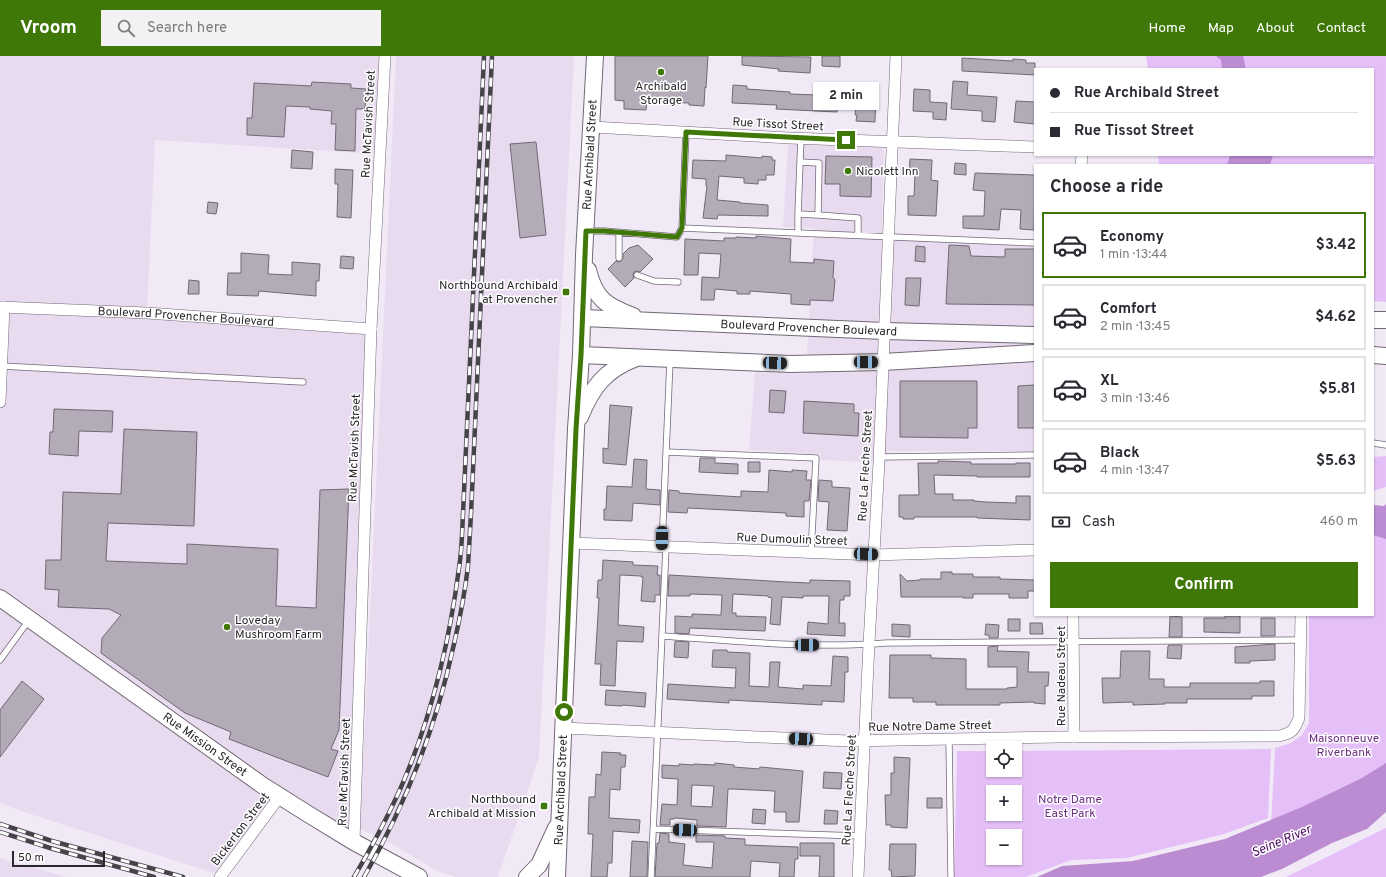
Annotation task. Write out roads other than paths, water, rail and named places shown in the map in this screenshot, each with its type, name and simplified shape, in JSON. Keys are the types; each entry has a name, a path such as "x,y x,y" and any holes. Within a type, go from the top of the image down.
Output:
{"main road":[{"name":"Rue Archibald Street","path":"556,877 564,728 576,429 583,318 584,255 595,56"},
{"path":"584,255 591,283 598,296 615,308 644,320"},
{"name":"Boulevard Provencher Boulevard","path":"583,318 885,331 1034,335"},
{"path":"1374,320 1386,320"},
{"path":"581,355 790,364 883,362 1034,353"},
{"path":"1374,355 1386,356"},
{"path":"576,429 587,401 604,376 618,366 640,357"},
{"name":"Rue Mission Street","path":"0,598 170,720 280,796 354,842 419,877"},
{"path":"527,877 539,865 559,822"}],"street":[{"name":"Rue McTavish Street","path":"354,842 371,329 385,56"},
{"name":"Rue La Fleche Street","path":"858,877 869,644 880,457 896,56"},
{"name":"Rue Tissot Street","path":"592,127 801,138 1034,147"},
{"name":"Boulevard Provencher Boulevard","path":"2,307 147,313 371,329"},
{"path":"0,402 2,307"},
{"name":"Rue Dumoulin Street","path":"572,543 874,555 1034,550"},
{"name":"Rue Nadeau Street","path":"1073,616 1074,737"},
{"path":"1300,640 1301,616"},
{"name":"Rue Notre Dame Street","path":"564,728 848,741 1074,737 1279,736 1294,729 1299,718 1300,640"},
{"name":"Bickerton Street","path":"220,877 280,796"}],"lane":[{"path":"586,231 677,237 682,228 686,132"},
{"path":"798,232 801,138"},
{"path":"800,162 819,163 818,214"},
{"path":"798,214 818,214 858,218 858,235"},
{"path":"682,228 1034,243"},
{"path":"619,233 619,258"},
{"path":"637,275 654,281 678,282"},
{"path":"651,877 663,636 666,452 670,358"},
{"path":"1,366 303,382"},
{"path":"1374,443 1386,445"},
{"path":"666,452 816,458 811,553"},
{"path":"880,457 1034,455"},
{"path":"0,660 30,620"},
{"path":"663,636 807,645 1073,641 1300,640"},
{"path":"949,739 951,877"},
{"path":"654,829 860,836"}],"water":[{"path":"1216,56 1243,56 1246,68 1222,68 1221,60"},
{"path":"1230,156 1273,156 1270,164 1227,164"},
{"path":"1386,504 1386,539 1374,535 1374,505 1384,506"},
{"name":"Seine River","path":"1386,763 1386,812 1367,829 1332,843 1282,869 1261,877 1037,877 1062,866 1133,861 1225,839 1302,807 1362,778"}],"railway":[{"path":"354,877 398,794 420,740 444,655 455,597 462,541 484,56"},
{"path":"364,877 394,821 429,735 447,675 465,586 468,566 471,514 492,56"},
{"path":"0,824 52,841 183,877"},
{"path":"0,832 50,848 154,877"}],"place":[{"name":"Archibald Storage","path":"661,72"},
{"name":"Nicolett Inn","path":"848,171"},
{"name":"Northbound Archibald at Provencher","path":"566,292"},
{"name":"Loveday Mushroom Farm","path":"227,627"},
{"name":"Northbound Archibald at Mission","path":"544,806"}],"park label":[{"name":"Maisonneuve Riverbank","path":"1344,745"},
{"name":"Notre Dame East Park","path":"1070,806"}]}
